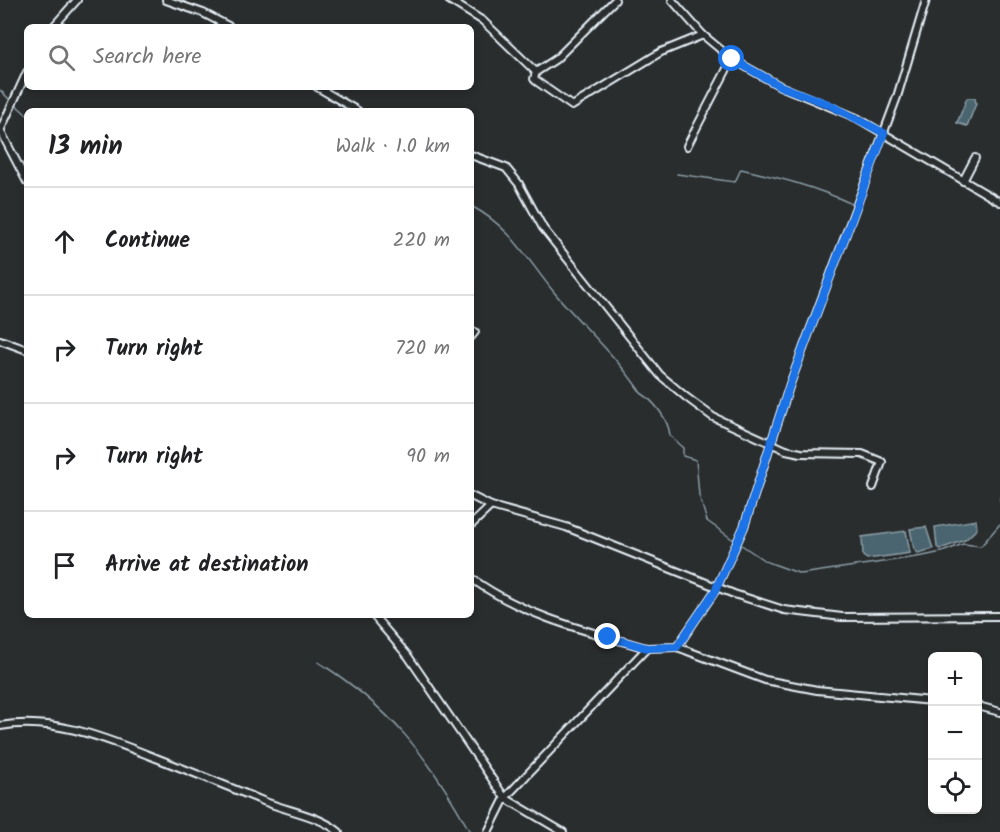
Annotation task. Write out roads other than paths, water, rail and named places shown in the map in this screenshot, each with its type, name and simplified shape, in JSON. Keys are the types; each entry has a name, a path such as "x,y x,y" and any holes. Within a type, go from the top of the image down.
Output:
{"street":[{"path":"56,24 78,0"},
{"path":"166,0 203,13 224,24"},
{"path":"449,0 483,21 536,72"},
{"path":"615,0 556,59 536,72 534,78 536,81 572,106 661,52 703,35"},
{"path":"672,0 703,35 732,59 780,86 828,104 884,133 999,201 1000,193"},
{"path":"677,647 717,586 744,527 770,444 884,133 926,0"},
{"path":"687,146 732,59"},
{"path":"24,78 0,131 24,176"},
{"path":"322,90 353,108"},
{"path":"474,156 506,168 519,184 543,228 660,375 713,417 770,444 797,453 862,454 882,462 873,488"},
{"path":"963,181 975,158"},
{"path":"0,340 24,349"},
{"path":"474,498 491,506 567,527 762,603 813,616 1000,616"},
{"path":"474,522 491,506"},
{"path":"474,580 548,619 578,630 647,648 677,647 765,680 817,690 928,701"},
{"path":"376,618 408,656 505,798 563,832"},
{"path":"488,832 505,798 647,648"},
{"path":"982,707 1000,712"},
{"path":"0,726 36,725 69,729 107,739 293,811 339,832"}],"water":[{"path":"967,98 975,98 976,104 967,126 957,123"},
{"path":"976,520 977,529 965,540 940,549 937,547 935,527"},
{"path":"926,527 933,549 918,553 914,549 910,529"},
{"path":"906,531 910,553 867,559 863,556 862,537"}],"waterway":[{"path":"0,90 10,100"},
{"path":"16,105 24,112"},
{"path":"677,174 735,182 741,169 798,184 852,204"},
{"path":"474,208 497,223 507,233 553,291 621,366 641,393 656,406 664,417 670,436 683,448 683,456 696,460 699,495 707,521 735,541"},
{"path":"1000,497 1000,502"},
{"path":"740,544 765,561 801,574 923,556 963,544 981,546 1000,524"},
{"path":"318,662 366,697 406,736 440,781 470,832"}]}
